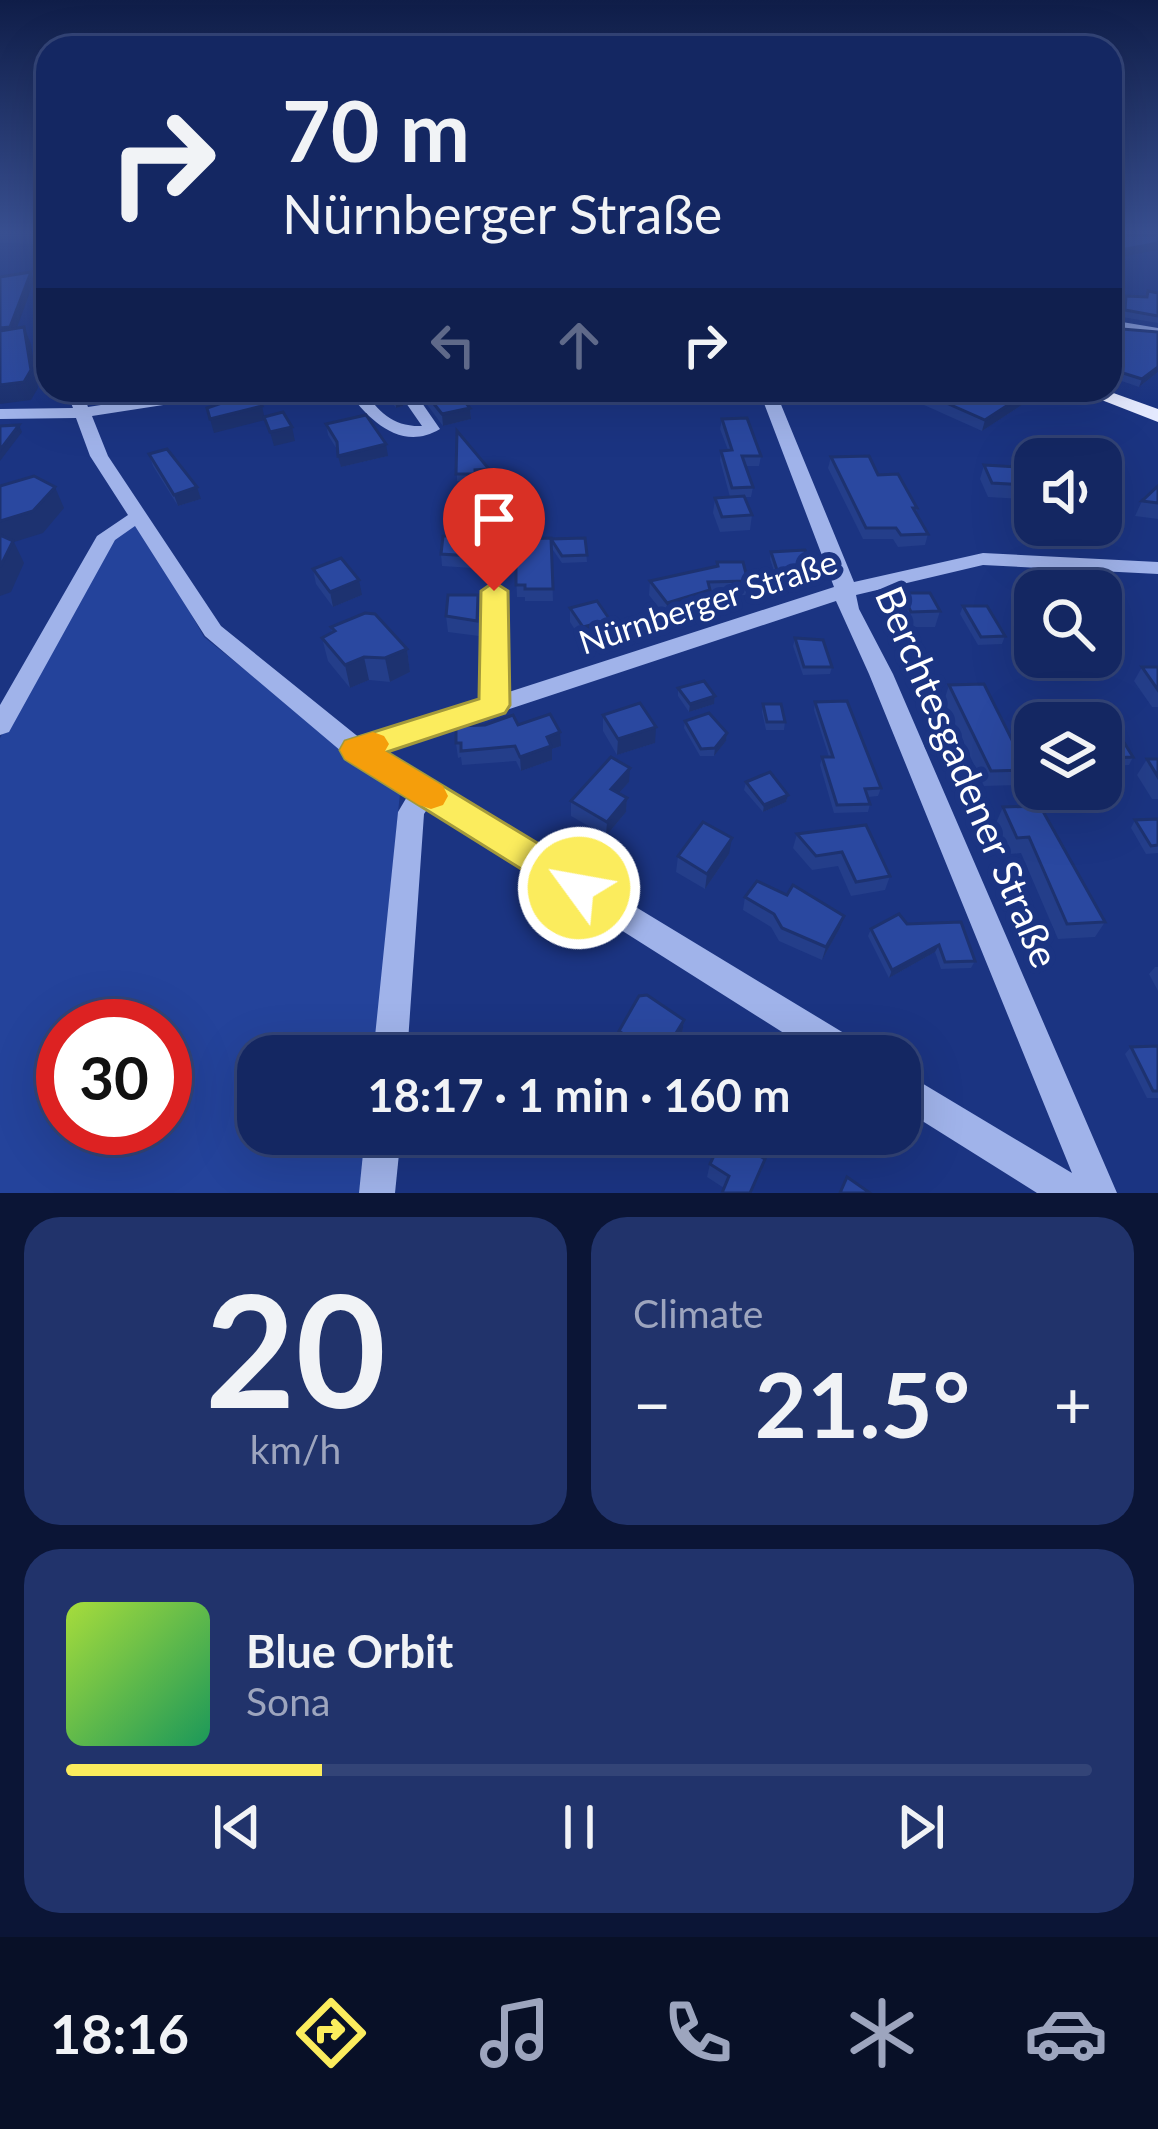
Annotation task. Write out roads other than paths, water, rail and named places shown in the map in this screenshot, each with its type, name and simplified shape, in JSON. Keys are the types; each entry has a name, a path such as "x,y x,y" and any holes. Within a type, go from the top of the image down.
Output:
{"main road":[{"path":"1119,402 1158,416"}],"street":[{"path":"1122,326 1158,332"},
{"path":"78,402 100,456 213,631 357,750 816,1035"},
{"path":"0,414 81,413 151,402"},
{"path":"364,402 377,421 394,430 432,429 413,402"},
{"name":"Berchtesgadener Straße","path":"772,402 844,591 1099,1193"},
{"path":"0,726 107,536 140,515"},
{"name":"Nürnberger Straße","path":"357,750 844,591 983,559 1158,568"},
{"path":"494,591 494,705"},
{"path":"392,1035 411,812 424,792"},
{"path":"921,1100 1071,1193"},
{"path":"377,1193 381,1155"}]}
